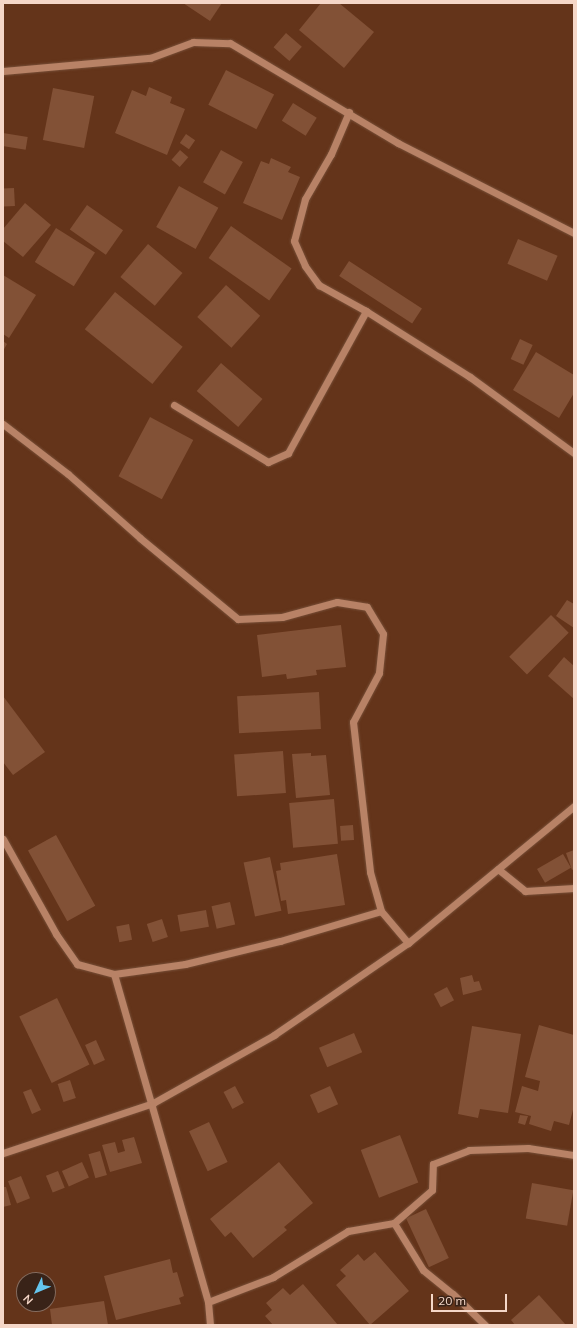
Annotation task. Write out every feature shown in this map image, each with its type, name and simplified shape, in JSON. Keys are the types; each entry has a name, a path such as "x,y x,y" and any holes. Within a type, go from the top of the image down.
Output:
{"street":[{"path":"3,71 150,58 193,42 230,43 349,112 398,143 574,234"},
{"path":"349,112 331,154 305,199 294,241 305,266 319,285 366,311 512,406 574,453"},
{"path":"174,405 268,462 288,452 366,311"},
{"path":"3,424 68,474 140,538 238,619 282,617 337,602 367,607 383,634 379,673 353,722 370,872 381,911 408,943"},
{"path":"3,1154 153,1103 274,1035 408,943 574,806"},
{"path":"3,840 56,934 77,964 114,974 192,962 280,941 381,911"},
{"path":"498,869 525,891 574,888"},
{"path":"114,974 153,1103 208,1302 210,1325"},
{"path":"208,1302 273,1277 348,1231 394,1223 432,1190 433,1164 469,1150 528,1148 574,1156"},
{"path":"394,1223 423,1270 453,1294 485,1325"}],"building":[{"path":"183,3 222,3 210,21"},
{"path":"321,3 339,3 374,32 344,68 299,30"},
{"path":"286,33 302,47 289,61 274,47"},
{"path":"226,70 274,95 256,129 208,105"},
{"path":"149,87 172,97 170,103 185,109 167,155 115,133 132,90 146,96"},
{"path":"53,88 94,96 84,148 43,140"},
{"path":"293,103 317,118 306,136 282,121"},
{"path":"3,133 28,137 26,150 3,146"},
{"path":"186,134 195,140 189,149 180,143"},
{"path":"180,150 188,157 180,167 171,160"},
{"path":"221,150 243,162 225,194 203,182"},
{"path":"271,158 291,167 288,172 300,177 282,220 243,203 261,161 269,164"},
{"path":"179,186 218,208 196,249 156,227"},
{"path":"14,188 15,206 4,207 3,189"},
{"path":"25,203 51,225 23,257 3,241 3,229"},
{"path":"87,205 123,230 106,255 70,230"},
{"path":"231,226 292,268 269,300 209,258"},
{"path":"56,228 95,252 74,286 35,262"},
{"path":"518,239 558,256 547,281 507,264"},
{"path":"148,244 182,273 155,306 120,277"},
{"path":"349,261 422,308 412,323 339,276"},
{"path":"3,275 36,295 9,338 3,334"},
{"path":"226,285 260,316 231,348 197,317"},
{"path":"115,292 183,347 152,384 85,329"},
{"path":"520,339 533,345 523,365 511,359"},
{"path":"3,341 7,344 3,351"},
{"path":"536,352 574,375 574,393 559,418 513,390"},
{"path":"221,363 263,399 238,427 197,391"},
{"path":"150,417 193,440 162,499 119,476"},
{"path":"567,600 574,604 574,628 556,616"},
{"path":"551,615 569,633 527,674 509,657"},
{"path":"341,625 346,667 316,670 317,675 287,679 286,674 262,677 257,635"},
{"path":"564,657 574,666 574,699 548,676"},
{"path":"319,692 321,729 239,733 237,696"},
{"path":"3,696 45,752 13,775 3,762"},
{"path":"283,751 286,793 237,796 234,754"},
{"path":"311,753 311,756 326,755 330,795 296,798 292,754"},
{"path":"334,799 338,844 293,848 289,803"},
{"path":"353,825 354,840 341,841 340,826"},
{"path":"56,835 95,906 67,921 28,851"},
{"path":"574,850 574,869 572,870 566,853"},
{"path":"337,854 345,905 288,914 286,900 281,901 276,871 281,870 280,863"},
{"path":"563,854 571,868 545,883 537,869"},
{"path":"270,857 281,911 255,916 244,863"},
{"path":"230,902 235,924 217,929 211,906"},
{"path":"206,910 209,927 180,932 177,915"},
{"path":"162,919 168,937 153,942 147,924"},
{"path":"129,924 132,940 119,942 116,926"},
{"path":"472,975 474,982 479,981 482,990 463,995 460,978"},
{"path":"447,987 454,1000 441,1007 434,994"},
{"path":"57,998 89,1065 52,1083 19,1016"},
{"path":"539,1025 574,1035 574,1106 569,1125 554,1121 551,1131 529,1124 531,1116 515,1112 522,1086 538,1091 540,1081 525,1077"},
{"path":"472,1026 521,1034 508,1113 480,1109 478,1118 458,1114"},
{"path":"354,1033 362,1052 327,1067 319,1048"},
{"path":"96,1040 105,1060 94,1065 85,1045"},
{"path":"70,1080 76,1098 64,1102 58,1084"},
{"path":"235,1086 244,1103 232,1109 224,1092"},
{"path":"330,1086 338,1104 318,1113 310,1095"},
{"path":"31,1089 41,1110 32,1114 23,1092"},
{"path":"520,1115 528,1116 525,1125 518,1123"},
{"path":"209,1122 228,1162 208,1171 189,1131"},
{"path":"400,1135 418,1183 379,1198 361,1150"},
{"path":"134,1137 142,1163 110,1172 102,1145 115,1142 118,1153 125,1151 122,1140"},
{"path":"100,1151 107,1175 95,1178 88,1154"},
{"path":"82,1162 89,1178 69,1186 62,1171"},
{"path":"279,1162 313,1203 284,1227 287,1230 253,1258 231,1232 225,1237 210,1219"},
{"path":"58,1171 65,1188 53,1193 46,1176"},
{"path":"21,1176 30,1198 17,1203 8,1181"},
{"path":"532,1183 573,1190 567,1226 526,1218"},
{"path":"3,1187 6,1187 11,1205 3,1207"},
{"path":"426,1209 449,1258 429,1267 406,1218"},
{"path":"375,1252 409,1291 370,1325 336,1285 346,1276 340,1270 358,1254 364,1261"},
{"path":"170,1259 173,1273 177,1272 184,1296 179,1298 181,1304 116,1320 104,1276"},
{"path":"303,1284 338,1325 273,1325 265,1316 272,1310 266,1303 283,1288 290,1295"},
{"path":"539,1295 566,1325 515,1325 511,1320"},
{"path":"104,1301 108,1325 52,1325 50,1312 56,1312 56,1308"}]}
